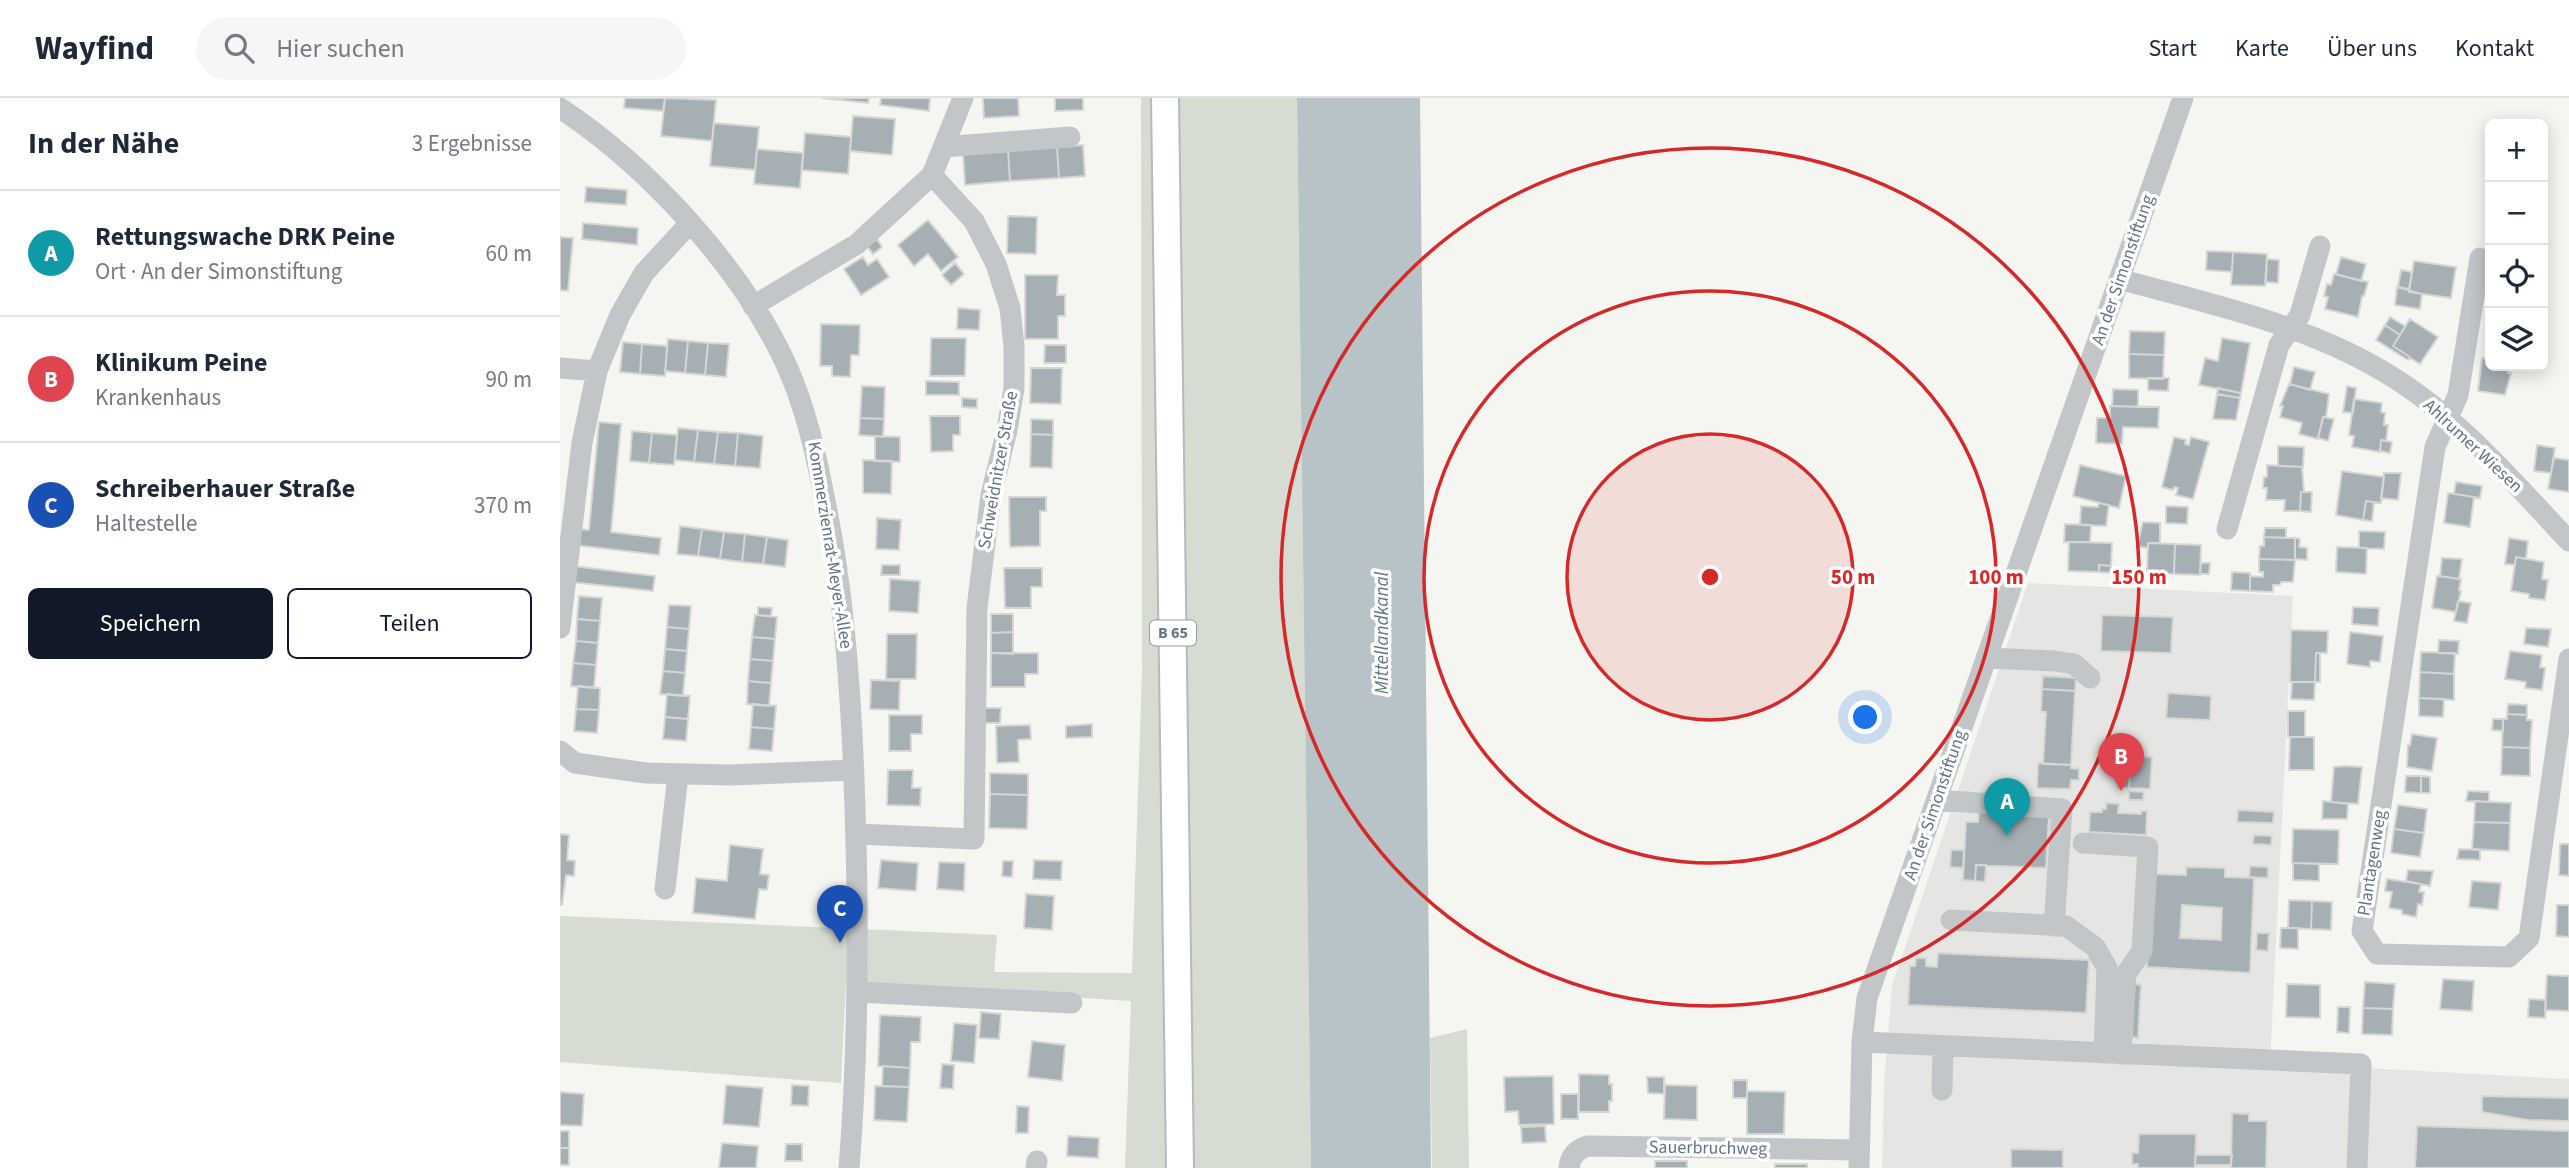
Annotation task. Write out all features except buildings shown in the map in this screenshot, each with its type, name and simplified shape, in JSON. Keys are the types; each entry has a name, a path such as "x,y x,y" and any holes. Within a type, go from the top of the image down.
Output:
{"main road":[{"name":"B 65","path":"1165,98 1180,1168"}],"street":[{"path":"753,306 857,244 932,175 963,98"},
{"name":"An der Simonstiftung","path":"1859,1159 1862,1042 1867,998 2183,98"},
{"name":"Kommerzienrat-Meyer-Allee","path":"560,108 583,123 637,169 690,223 722,261 753,306 785,362 811,429 844,611 854,770 858,992 849,1168"},
{"path":"943,147 1070,137"},
{"name":"Schweidnitzer Straße","path":"857,834 974,839 977,608 991,495 1014,388 1014,346 1010,309 996,264 974,221 932,175"},
{"path":"560,628 567,507 597,371 620,315 644,273 690,223"},
{"path":"2227,528 2278,345 2300,315 2320,246"},
{"path":"2447,417 2458,395 2480,258"},
{"name":"Ahlrumer Wiesen","path":"2119,279 2291,327 2394,377 2447,417 2569,541"},
{"path":"560,368 597,371"},
{"name":"Plantagenweg","path":"2447,417 2435,447 2362,931 2377,954 2509,957 2529,938 2569,659"},
{"path":"1986,658 2074,664 2090,678"},
{"path":"560,751 575,763 592,767 678,775 854,770"},
{"path":"665,889 678,775"},
{"path":"1937,800 2062,809 2054,926"},
{"path":"2083,843 2148,847 2142,951 2126,974 2113,1053"},
{"path":"1951,920 2066,926 2095,947 2107,968 2113,1053"},
{"path":"858,992 1072,1003"},
{"path":"1862,1042 2361,1064 2357,1168"},
{"path":"1942,1090 1943,1046"},
{"name":"Sauerbruchweg","path":"1569,1168 1573,1154 1588,1146 1859,1159"}],"shaded area":[{"path":"1141,98 1297,98 1311,1168 1125,1168 1131,1001 846,983 841,1083 560,1062 560,916 997,935 994,972 1132,973 1142,672"},
{"path":"2028,583 2293,596 2270,1063 2569,1079 2569,1168 1882,1168 1884,1084 1892,986"},
{"path":"1467,1029 1469,1168 1432,1168 1430,1038"}],"water":[{"name":"Mittellandkanal","path":"1297,98 1420,98 1431,1168 1311,1168"}],"place":[{"name":"Klinikum Peine","path":"2121,791"},
{"name":"Rettungswache DRK Peine","path":"2007,836"},
{"name":"Schreiberhauer Straße","path":"840,943"}]}
